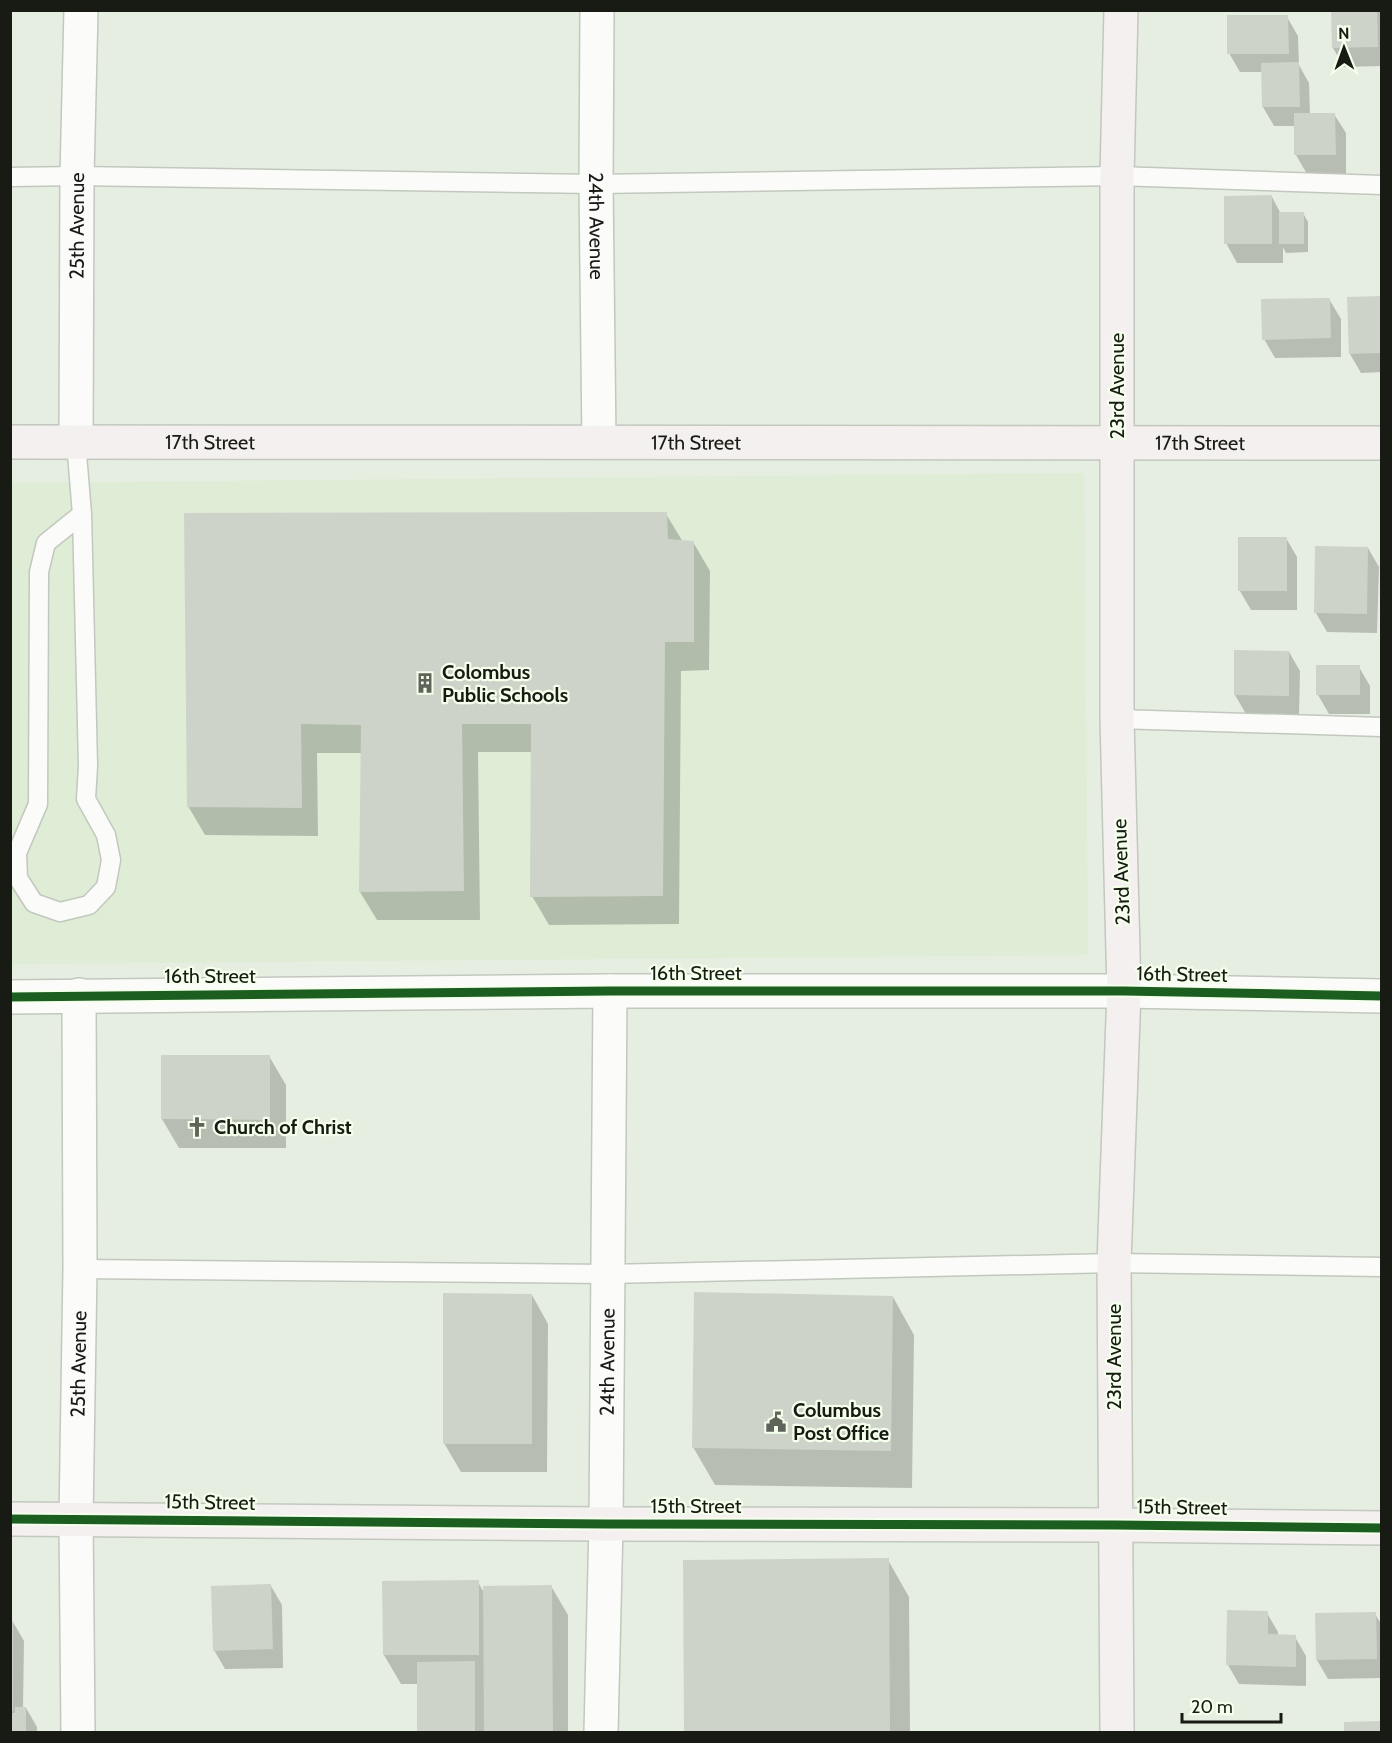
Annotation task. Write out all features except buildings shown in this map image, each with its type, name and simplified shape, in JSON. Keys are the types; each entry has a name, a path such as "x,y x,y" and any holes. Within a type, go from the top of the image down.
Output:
{"main road":[{"name":"23rd Avenue","path":"1117,1732 1114,1263 1124,991 1117,719 1116,444 1117,176 1121,10"},
{"name":"17th Street","path":"10,442 1382,443"},
{"name":"15th Street","path":"10,1519 1382,1528"}],"street":[{"name":"25th Avenue","path":"76,442 77,176 81,10"},
{"name":"24th Avenue","path":"597,10 596,184 599,442"},
{"name":"24th Avenue","path":"602,1732 610,991"},
{"name":"16th Street","path":"10,997 610,991 1124,991 1382,996"},
{"name":"25th Avenue","path":"78,1732 76,1519 80,1269 79,995"}],"lane":[{"path":"10,177 77,176 596,184 1117,176 1382,185"},
{"path":"76,442 82,514 88,766 86,799 106,835 111,860 106,887 89,904 60,912 34,903 18,878 17,853 38,804 39,572 46,543 82,514"},
{"path":"1117,719 1382,727"},
{"path":"80,1269 608,1274 1114,1263 1382,1267"}],"shaded area":[{"path":"1084,473 1088,955 11,964 10,483"}],"cycle path":[{"path":"10,997 610,991 1124,991 1382,996"},
{"path":"10,1519 1382,1528"}],"place":[{"name":"Colombus Public Schools","path":"425,683"},
{"name":"Church of Christ","path":"197,1127"},
{"name":"Columbus Post Office","path":"776,1422"}]}
